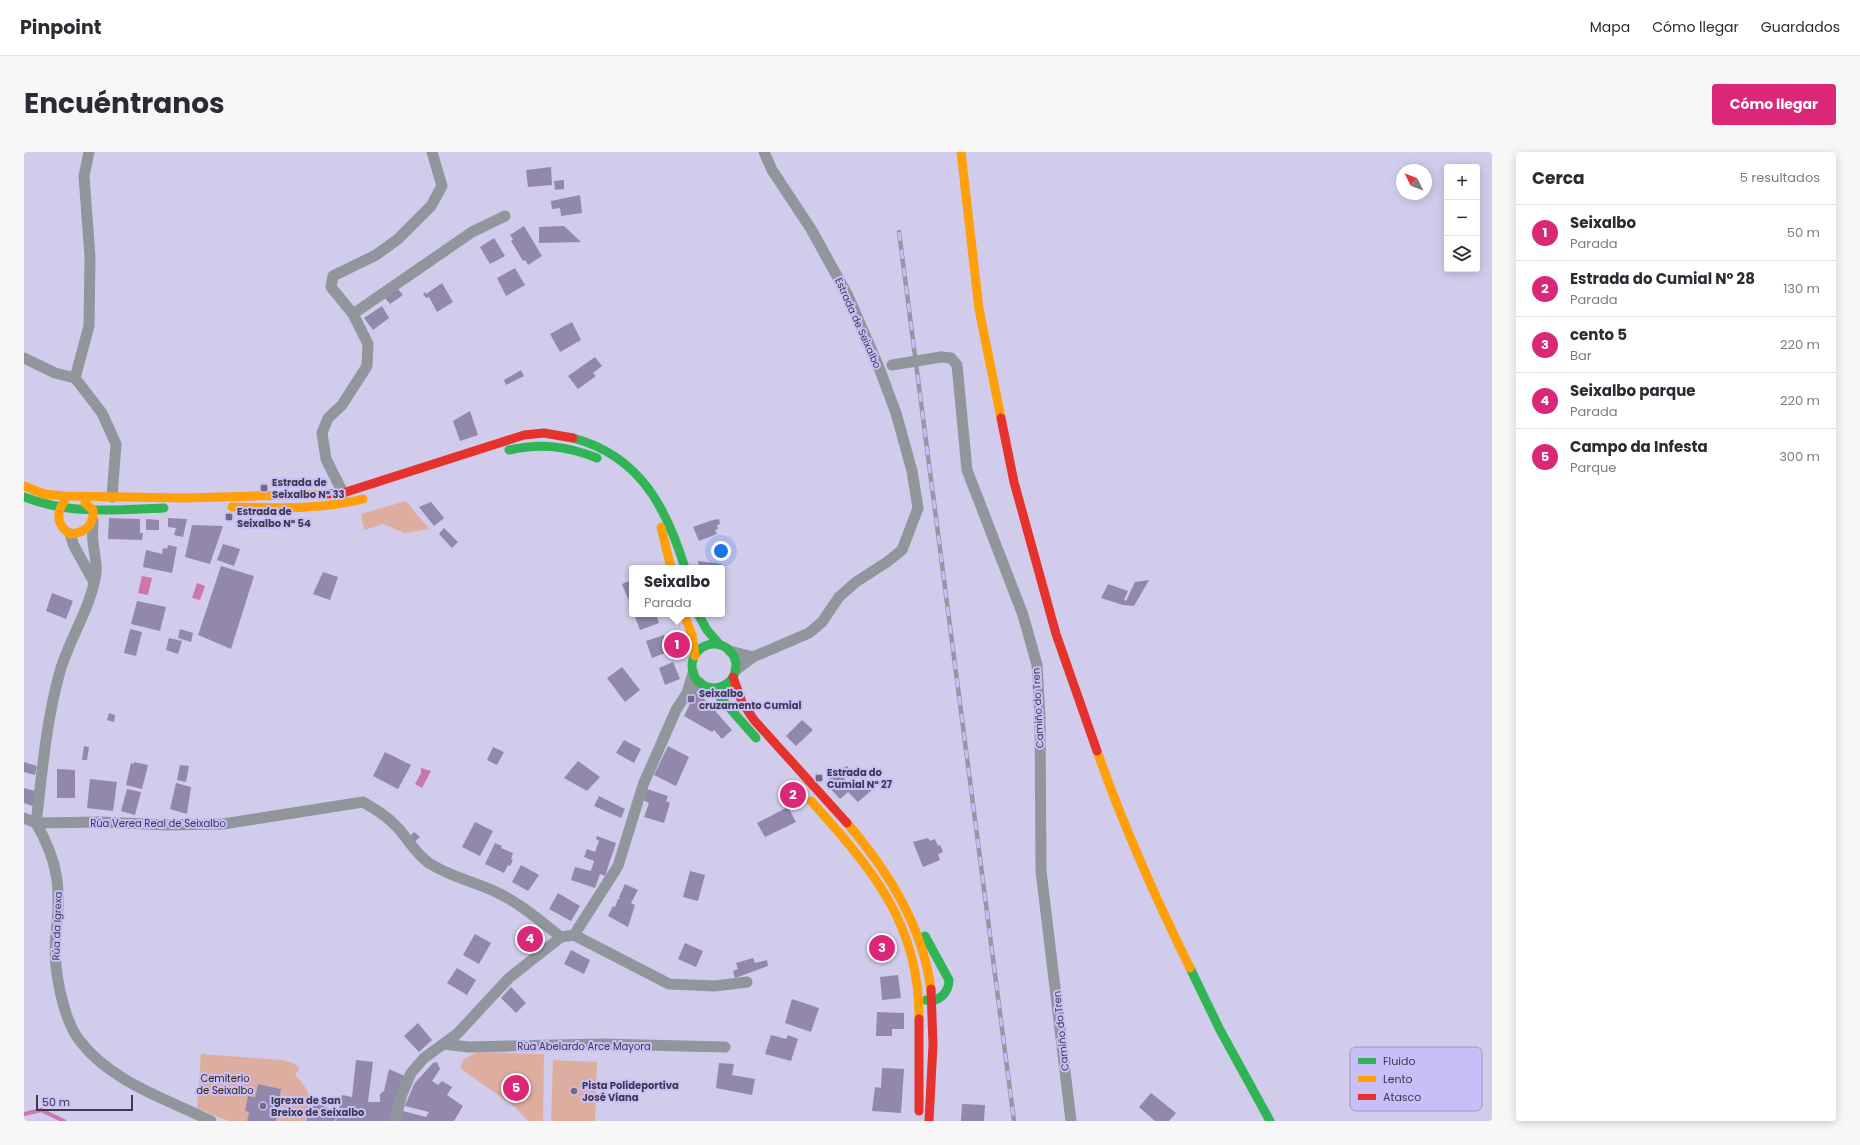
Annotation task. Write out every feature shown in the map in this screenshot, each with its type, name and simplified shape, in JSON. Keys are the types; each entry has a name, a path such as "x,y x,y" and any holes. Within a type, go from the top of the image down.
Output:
{"street":[{"path":"74,378 89,326 90,256 84,176 89,152"},
{"path":"338,493 326,458 322,433 328,418 342,405 367,366 368,344 353,314 331,287 332,276 376,255 398,239 431,206 442,186 432,152"},
{"name":"Estrada de Seixalbo","path":"753,657 809,633 822,622 839,597 856,582 887,562 902,550 918,508 912,471 896,413 878,365 848,296 811,229 772,170 764,152"},
{"path":"961,152 979,309 1014,482 1056,634 1098,756 1162,911 1220,1030 1270,1121"},
{"path":"353,314 472,232 505,216"},
{"name":"Camiño do Tren","path":"878,365 892,365 941,357 951,358 957,365 967,470 1023,614 1036,666 1040,716 1042,871 1070,1121"},
{"path":"24,358 55,373 74,378 102,413 116,444 109,497 100,503 45,506 24,497"},
{"path":"264,508 266,504 273,501 323,500 338,493 524,435 539,432 560,433 585,441 603,450 621,461 648,486 670,524 684,565"},
{"path":"467,463 497,453 542,444 574,449 597,458 622,472 649,502 660,525 668,550 670,565"},
{"path":"24,486 44,494 61,506 93,515 199,507"},
{"path":"44,494 109,497 231,497 338,493"},
{"path":"221,507 264,508 334,506 369,497"},
{"path":"24,501 60,525 70,534 74,546 94,582"},
{"path":"36,823 47,732 58,676 73,635 87,606 96,572 92,535 93,515 85,503"},
{"path":"60,525 61,506"},
{"path":"70,534 82,532 88,528 93,515"},
{"path":"685,617 692,635 695,656"},
{"path":"700,617 707,630 720,645 730,651 753,657"},
{"path":"720,645 707,645 700,649 695,656 692,666 693,673 700,684 712,688 724,686 753,657"},
{"path":"730,651 736,664 735,674 742,702 754,720 782,754 872,854 893,884 914,923 928,940 949,980 949,987 945,994 929,1001"},
{"path":"574,935 618,866 643,785 676,710 687,693 693,673"},
{"path":"687,693 700,684"},
{"path":"712,688 761,744"},
{"path":"806,796 865,863 900,908 911,931 925,972"},
{"name":"Rúa Verea Real de Seixalbo","path":"24,818 36,823 101,822 167,825 223,824 362,802 388,818 398,827 415,852 427,861 451,875 511,900 561,937"},
{"name":"Rúa da Igrexa","path":"36,823 45,839 53,861 58,884 59,915 56,944 56,971 62,1000 73,1030 89,1051 109,1069 140,1087 211,1121"},
{"path":"879,882 893,908 910,949 918,980 919,1121"},
{"path":"914,923 925,972 929,1001 929,1121"},
{"path":"394,1121 402,1094 411,1073 424,1058 457,1034 509,978 561,937 574,935 669,984 715,986 747,982"},
{"path":"925,972 933,968 945,972"},
{"path":"919,1058 926,1037 929,1001"},
{"name":"Rúa Abelardo Arce Mayora","path":"444,1044 468,1047 602,1044 725,1046"}],"green space":[{"path":"406,501 429,529 404,533 383,524 364,530 361,514"},
{"path":"477,1052 544,1054 543,1121 528,1121 516,1108 460,1068 464,1059"},
{"name":"Cemiterio de Seixalbo","path":"201,1054 282,1060 293,1063 300,1068 295,1075 304,1086 309,1096 310,1101 306,1121 276,1121 281,1089 258,1084 255,1097 248,1096 249,1112 247,1121 228,1121 197,1108"},
{"name":"Pista Polideportiva José Viana","path":"553,1060 597,1062 595,1121 551,1121"}],"shaded area":[{"path":"142,576 152,578 148,595 138,593"},
{"path":"197,583 205,586 200,600 192,598"},
{"path":"421,768 431,771 422,788 415,784 421,773"}],"building":[{"path":"551,167 552,185 528,187 526,170"},
{"path":"564,180 564,189 555,190 554,181"},
{"path":"580,195 582,213 561,216 560,208 552,209 551,201"},
{"path":"524,226 542,256 528,265 525,260 523,261 511,241 513,239 510,235"},
{"path":"564,226 581,242 539,243 539,227"},
{"path":"494,238 505,256 490,264 480,247"},
{"path":"515,268 525,285 506,296 497,278"},
{"path":"442,283 453,302 437,312 429,297 426,298 423,294 425,292 426,294"},
{"path":"397,288 403,295 390,304 384,297"},
{"path":"382,306 389,318 373,330 364,318"},
{"path":"572,322 581,340 560,352 550,334"},
{"path":"595,357 602,366 593,373 596,376 578,389 568,376"},
{"path":"521,370 524,376 506,385 504,380"},
{"path":"470,411 478,435 460,441 453,421"},
{"path":"431,502 444,518 434,526 419,507"},
{"path":"109,518 140,519 140,533 143,533 142,540 108,539"},
{"path":"168,518 187,519 183,537 174,535 176,528 168,527"},
{"path":"146,519 159,520 159,530 146,530"},
{"path":"719,519 720,524 717,525 718,529 715,530 717,534 699,541 693,527"},
{"path":"192,525 223,526 210,564 185,557"},
{"path":"444,528 458,542 452,548 439,534"},
{"path":"223,544 240,549 234,566 217,560"},
{"path":"168,545 177,547 172,573 143,567 146,550 162,554 163,548 167,549"},
{"path":"698,561 722,564 722,565 699,565"},
{"path":"221,566 254,576 231,649 198,635"},
{"path":"323,572 338,577 330,600 313,594"},
{"path":"1149,580 1134,606 1123,605 1101,598 1108,584 1128,591 1124,600 1126,601 1135,582"},
{"path":"629,581 629,601 622,584"},
{"path":"52,593 73,601 66,619 46,611"},
{"path":"137,601 166,607 160,631 131,624"},
{"path":"635,617 657,617 659,623 640,630"},
{"path":"130,629 142,632 136,656 124,653"},
{"path":"180,629 193,633 191,642 178,638"},
{"path":"664,635 670,651 652,658 646,641"},
{"path":"169,638 182,641 178,654 166,650"},
{"path":"673,662 680,679 665,685 659,668"},
{"path":"622,667 640,690 625,702 607,678"},
{"path":"695,693 700,694 732,730 722,739 714,730 712,732 684,716"},
{"path":"109,713 115,715 114,722 107,720"},
{"path":"802,720 813,730 796,746 786,736"},
{"path":"624,740 641,749 634,763 616,753"},
{"path":"84,746 89,747 87,760 82,760"},
{"path":"668,746 689,757 676,786 654,775"},
{"path":"493,747 504,752 497,765 487,760"},
{"path":"385,752 411,765 398,789 373,776"},
{"path":"578,761 600,777 587,791 564,778"},
{"path":"24,762 37,766 35,775 24,772"},
{"path":"134,762 148,765 142,789 126,785 131,763 134,764"},
{"path":"180,765 189,766 186,782 177,780"},
{"path":"847,766 853,772 844,779 852,788 863,778 873,789 858,802 848,792 840,799 825,783"},
{"path":"57,769 75,770 75,798 57,798"},
{"path":"90,779 117,782 113,811 87,808"},
{"path":"176,783 191,787 187,814 170,809"},
{"path":"24,788 35,791 35,807 24,803"},
{"path":"127,789 141,792 135,815 121,811"},
{"path":"647,789 668,796 666,801 670,803 664,823 644,817 649,803 643,800"},
{"path":"599,796 625,809 621,818 594,806"},
{"path":"788,807 796,822 765,837 757,823"},
{"path":"475,822 493,831 480,856 462,847"},
{"path":"414,832 420,837 414,842 409,837"},
{"path":"597,836 616,843 605,876 600,874 595,888 571,880 575,867 591,871 594,861 584,857 587,849 595,852 599,841 596,839"},
{"path":"928,838 930,841 935,839 943,852 938,854 940,860 923,867 913,842"},
{"path":"495,843 502,846 501,848 513,853 511,859 513,860 510,866 508,865 504,873 485,864"},
{"path":"521,865 539,875 528,891 512,882"},
{"path":"690,871 705,875 698,901 683,897"},
{"path":"625,884 638,890 631,903 635,905 628,927 608,916 613,906 615,907 618,899 620,899 619,897"},
{"path":"558,893 580,906 571,921 549,909"},
{"path":"475,934 491,943 479,964 463,955"},
{"path":"884,935 893,956 878,962 869,940"},
{"path":"685,943 703,951 696,967 678,959"},
{"path":"571,950 590,960 584,974 564,964"},
{"path":"753,958 755,963 767,960 768,966 735,978 733,971 738,969 736,963"},
{"path":"457,968 476,980 467,995 447,983"},
{"path":"898,975 901,998 882,1000 880,977"},
{"path":"511,987 526,1003 516,1013 501,998"},
{"path":"792,999 819,1008 811,1032 785,1023"},
{"path":"877,1012 904,1013 904,1029 892,1029 892,1036 876,1036"},
{"path":"418,1023 432,1040 419,1052 404,1036"},
{"path":"771,1035 786,1039 788,1035 798,1039 791,1061 765,1054"},
{"path":"356,1060 373,1062 368,1102 380,1102 380,1094 384,1091 389,1069 407,1077 392,1121 336,1121 342,1095 352,1097"},
{"path":"437,1062 440,1069 432,1081 438,1085 442,1081 452,1087 447,1095 463,1106 454,1121 400,1121 403,1111 426,1117 429,1112 405,1106 414,1084 433,1063"},
{"path":"719,1063 734,1064 732,1075 755,1079 752,1095 716,1088"},
{"path":"882,1068 904,1069 901,1113 872,1111 875,1087 881,1088"},
{"name":"Igrexa de San Breixo de Seixalbo","path":"258,1084 281,1089 276,1121 247,1121 249,1112 245,1111 248,1096 255,1097"},
{"path":"1151,1093 1176,1113 1169,1121 1155,1121 1139,1107"},
{"path":"314,1103 338,1111 335,1121 306,1121"},
{"path":"962,1104 985,1105 984,1121 961,1121"}],"waterway":[{"path":"24,1114 41,1110 64,1121"}],"railway":[{"path":"899,232 1014,1121"}],"traffic: fast":[{"path":"573,438 596,446 616,457 633,471 647,487 669,524 684,565"},
{"path":"509,450 543,446 564,448 597,458"},
{"path":"24,497 41,503 76,509 111,510 164,508"},
{"path":"700,617 707,630 720,645"},
{"path":"710,644 718,644 730,650 736,662 736,666 736,670 730,682 718,688 710,688 698,682 692,670 692,662 698,650 710,644"},
{"path":"712,688 756,738"},
{"path":"925,936 949,980 947,989 942,996 935,1000 926,1000"},
{"path":"1190,968 1220,1030 1270,1121"}],"traffic: slow":[{"path":"961,152 979,309 1001,418"},
{"path":"24,486 44,494 64,496 185,498 327,494"},
{"path":"232,507 314,507 347,503 363,499"},
{"path":"64,502 59,511 59,520 60,524 70,534 84,530 88,527 92,520 93,510 85,503"},
{"path":"661,527 670,565"},
{"path":"685,617 692,635 695,656"},
{"path":"1097,751 1140,861 1190,968"},
{"path":"811,801 872,874 888,899 901,926 911,954 917,985 919,1019"},
{"path":"847,823 876,860 901,900 920,943 931,989"}],"traffic: jam":[{"path":"1001,418 1014,482 1056,634 1097,751"},
{"path":"327,494 343,493 524,435 544,433 573,438"},
{"path":"733,677 742,702 754,720 847,823"},
{"path":"929,1121 933,1045 931,989"},
{"path":"919,1019 919,1111"}],"place":[{"name":"Estrada de Seixalbo Nº 33","path":"264,488"},
{"name":"Estrada de Seixalbo Nº 54","path":"229,517"},
{"name":"Seixalbo","path":"677,645"},
{"name":"Seixalbo cruzamento Cumial","path":"691,699"},
{"name":"Estrada do Cumial Nº 27","path":"819,778"},
{"name":"Estrada do Cumial Nº 28","path":"793,795"},
{"name":"Seixalbo parque","path":"530,939"},
{"name":"cento 5","path":"882,948"},
{"name":"Campo da Infesta","path":"516,1088"},
{"name":"Pista Polideportiva José Viana","path":"574,1091"},
{"name":"Igrexa de San Breixo de Seixalbo","path":"263,1106"}]}
